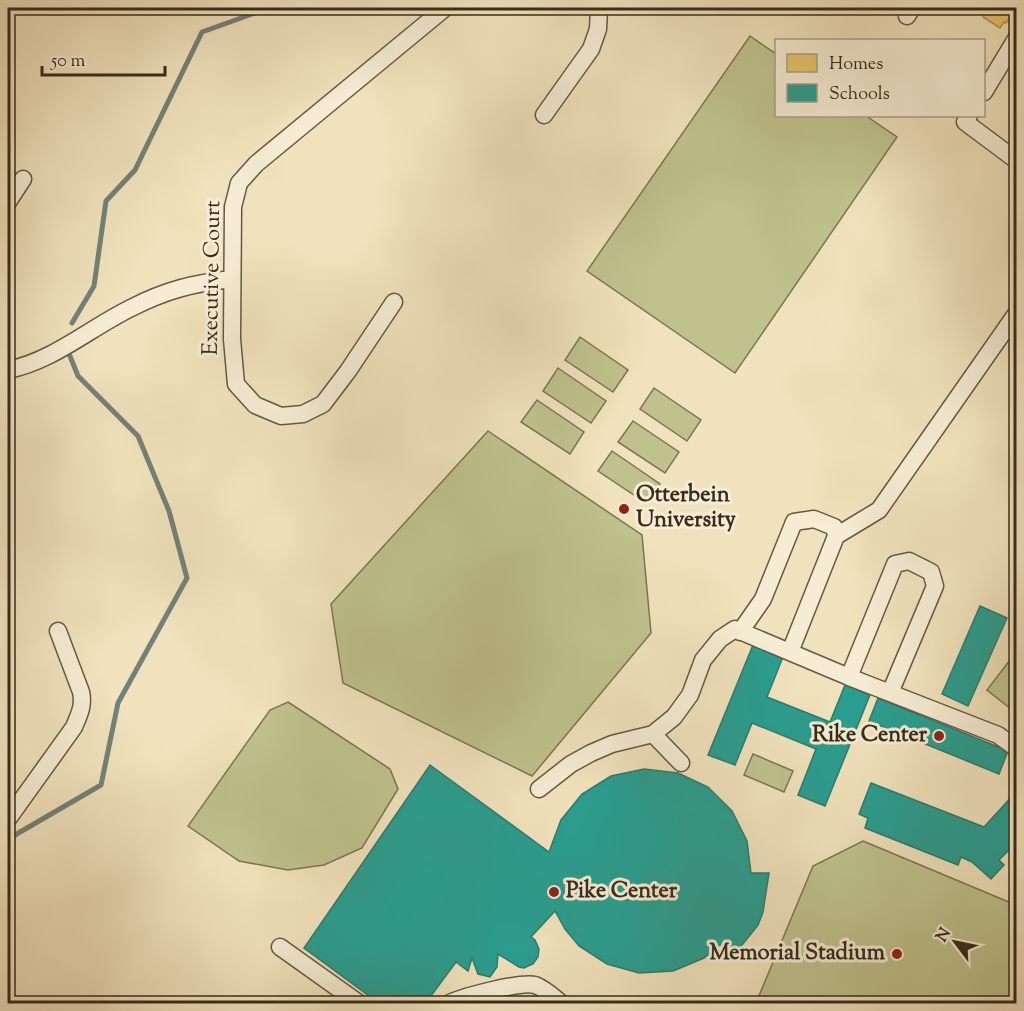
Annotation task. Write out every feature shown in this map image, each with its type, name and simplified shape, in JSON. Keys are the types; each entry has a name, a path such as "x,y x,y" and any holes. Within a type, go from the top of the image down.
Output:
{"street":[{"name":"Executive Court","path":"394,302 348,372 323,404 303,414 281,416 255,405 236,384 232,339 233,207 239,183 256,164 445,8"},
{"path":"544,115 591,49 598,28 599,8"},
{"path":"985,90 1017,39"},
{"path":"967,119 1017,160"},
{"path":"8,202 23,180"},
{"path":"8,370 21,368 49,356 129,308 163,292 203,282 232,279"},
{"path":"790,652 837,536 879,510 1017,314"},
{"path":"740,632 763,599 794,522 814,519 834,527 837,536"},
{"path":"849,677 895,564 909,561 931,572 936,586 890,693"},
{"path":"539,789 571,764 591,753 612,744 653,734 674,717 690,695 703,660 720,639 735,629 849,677 998,735 1017,748"},
{"path":"8,819 74,727 83,701 58,631"},
{"path":"653,734 681,763"},
{"path":"280,947 360,1004"},
{"path":"448,1004 456,999 507,987 535,985 562,1004"},
{"path":"498,1004 507,987"}],"green space":[{"path":"750,36 775,53 775,117 867,117 897,137 735,373 587,271"},
{"path":"580,337 628,370 613,392 565,360"},
{"path":"558,368 606,401 591,423 543,391"},
{"path":"654,388 701,420 687,441 640,409"},
{"path":"537,400 584,432 570,454 521,422"},
{"path":"633,421 679,452 665,473 618,442"},
{"path":"488,431 642,535 651,633 532,776 343,683 331,604"},
{"path":"612,451 660,484 646,503 598,471"},
{"path":"1016,652 1016,713 987,690"},
{"path":"288,702 390,769 398,789 362,848 324,865 288,870 239,861 188,826 270,710"},
{"path":"753,754 793,771 784,792 744,775"},
{"name":"Memorial Stadium","path":"863,841 1016,905 1016,1003 756,1003 813,866"}],"building: Homes":[{"path":"989,8 1016,8 1000,28 983,17"}],"building: Schools":[{"path":"980,606 1007,618 968,706 942,694"},
{"path":"753,645 783,657 767,697 830,722 845,685 870,695 825,806 798,795 816,749 752,723 735,765 708,755"},
{"name":"Rike Center","path":"878,698 1008,751 999,774 869,721"},
{"name":"Pike Center","path":"430,765 549,852 561,820 582,794 611,776 644,769 678,773 708,787 732,811 747,841 751,873 769,873 763,912 758,925 734,955 720,945 704,958 673,971 639,973 607,964 579,946 565,929 555,911 531,937 539,949 538,957 533,964 524,968 519,967 498,954 497,967 490,977 478,974 472,958 468,971 456,962 425,1004 380,1004 304,948"},
{"path":"871,783 984,827 1016,792 1016,854 1014,857 1008,851 999,860 1004,865 991,879 972,862 961,857 958,865 865,828 868,818 859,814"}],"waterway":[{"path":"72,323 94,286 106,201 135,170 202,32 255,13 258,8"},
{"path":"8,845 15,835 101,785 118,703 187,578 169,511 138,436 78,376 70,356"}],"place":[{"name":"Otterbein University","path":"624,509"},
{"name":"Rike Center","path":"939,736"},
{"name":"Pike Center","path":"554,892"},
{"name":"Memorial Stadium","path":"897,954"}]}
